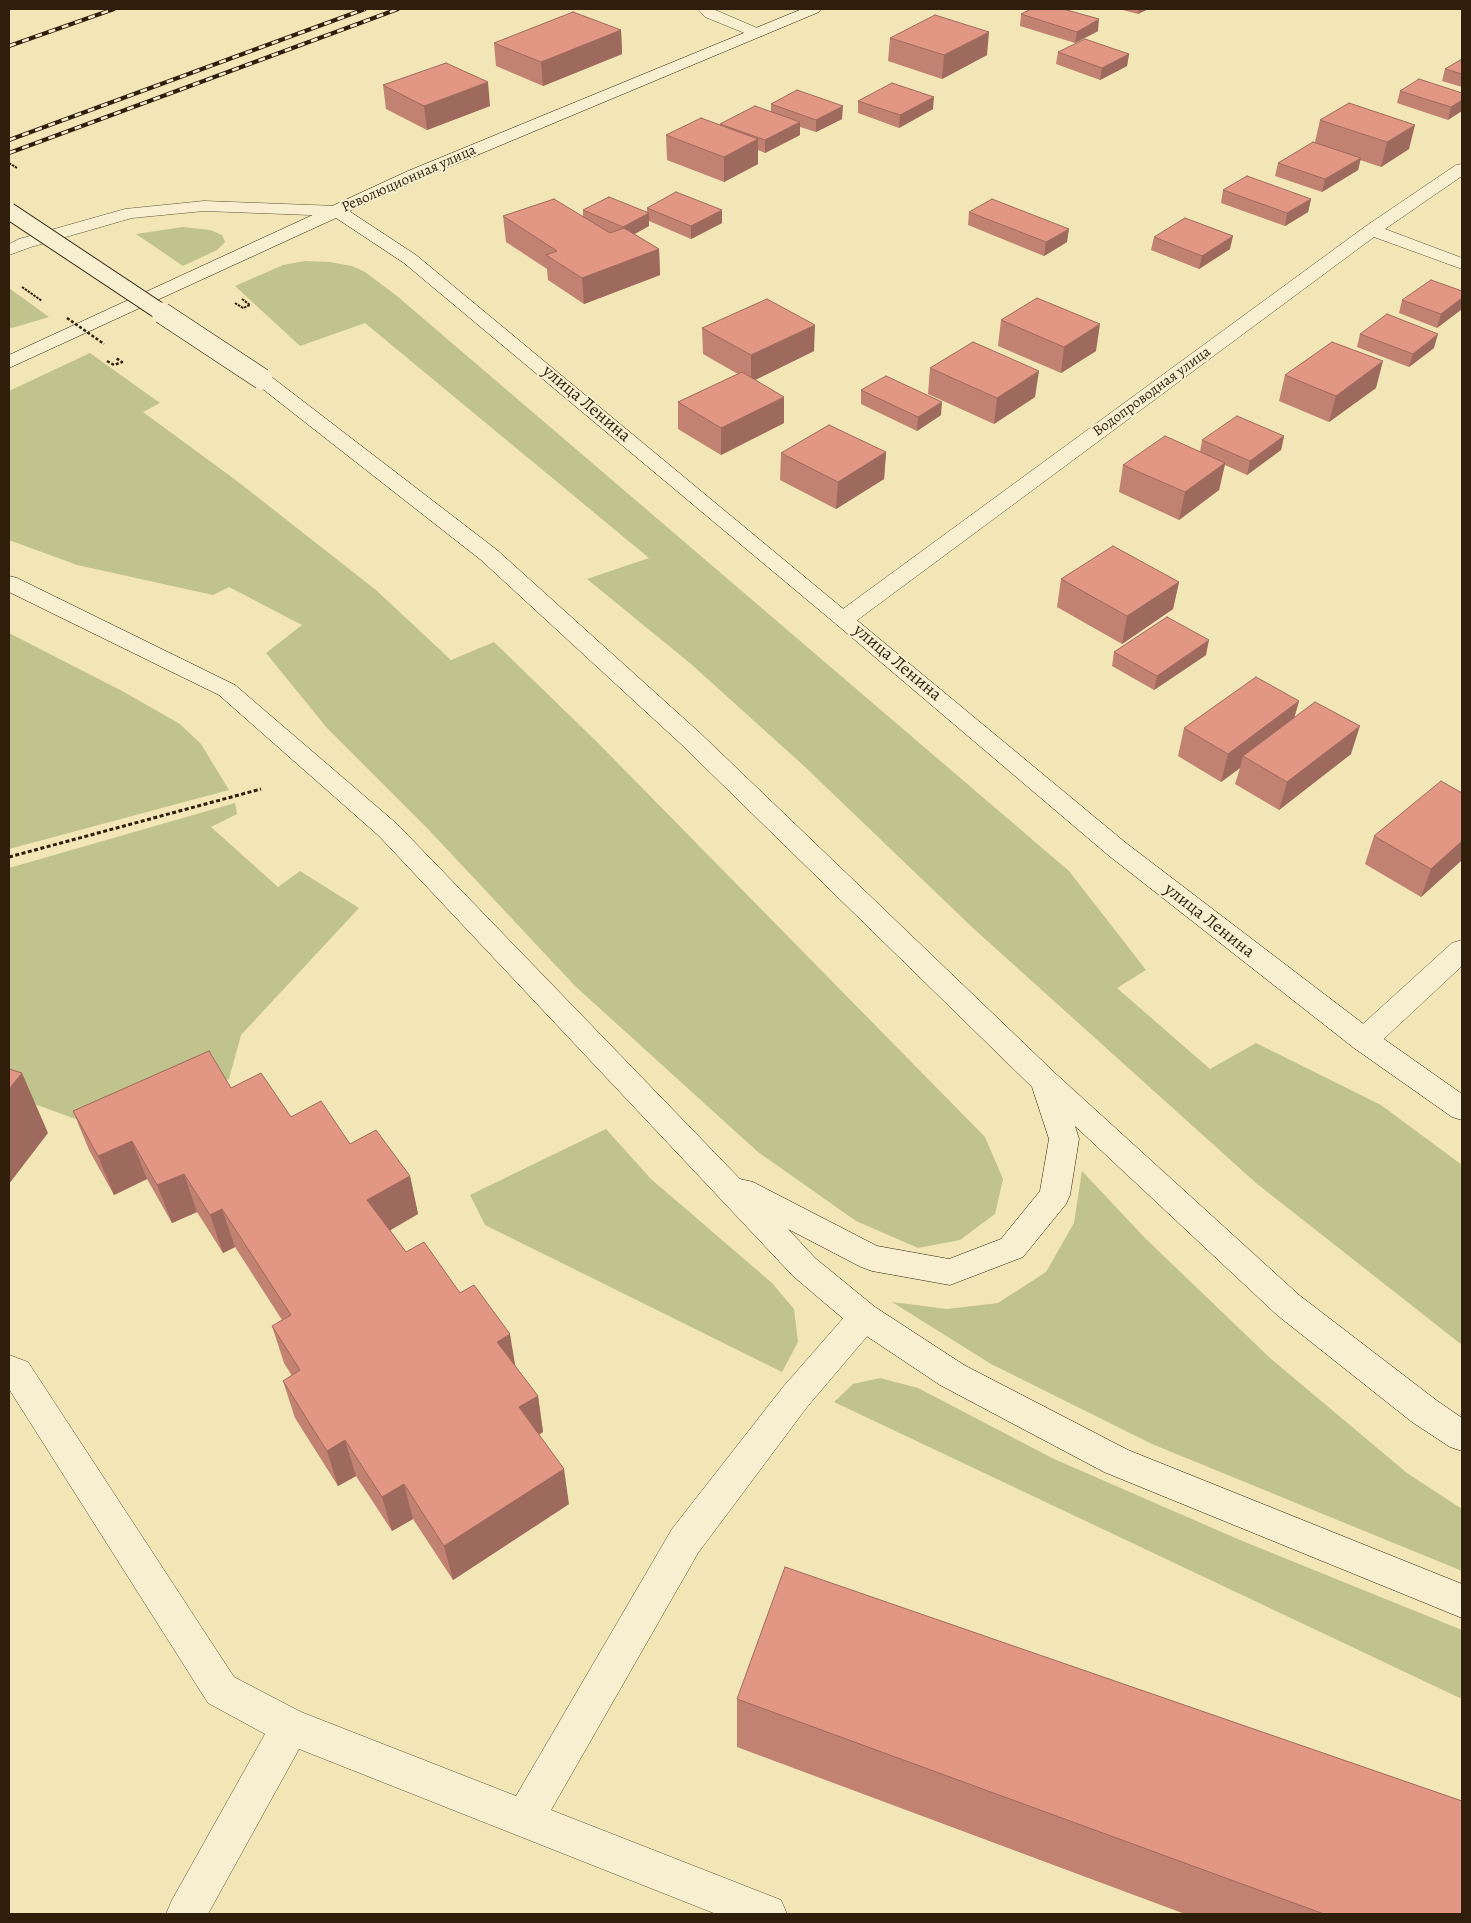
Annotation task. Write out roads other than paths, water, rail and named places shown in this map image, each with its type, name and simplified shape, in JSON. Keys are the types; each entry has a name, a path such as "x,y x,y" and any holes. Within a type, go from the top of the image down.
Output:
{"main road":[{"path":"705,9 710,14 757,32"},
{"name":"Революционная улица","path":"9,362 414,175 814,9"},
{"name":"Водопроводная улица","path":"844,619 1372,230 1462,169"},
{"path":"9,250 25,243 131,213 204,206 337,211"},
{"path":"9,211 262,379 489,555 691,739 1046,1082 1288,1305 1424,1411 1462,1436"},
{"name":"улица Ленина","path":"337,211 410,258 844,619 1116,849 1364,1040 1462,1109"},
{"path":"1372,230 1462,264"},
{"path":"9,583 227,690 388,830 804,1267 864,1318 952,1374 1116,1461 1462,1601"},
{"path":"1364,1040 1462,950"},
{"path":"725,1182 872,1258 950,1272 1012,1248 1055,1195 1064,1139 1046,1082"},
{"path":"524,1819 685,1541 795,1398 864,1318"},
{"path":"9,1369 16,1372 221,1690 290,1727 767,1914"},
{"path":"1424,1411 1462,1418"},
{"path":"186,1914 290,1727"}],"railway":[{"path":"9,46 114,9"},
{"path":"9,140 365,9"},
{"path":"9,153 398,9"}]}
